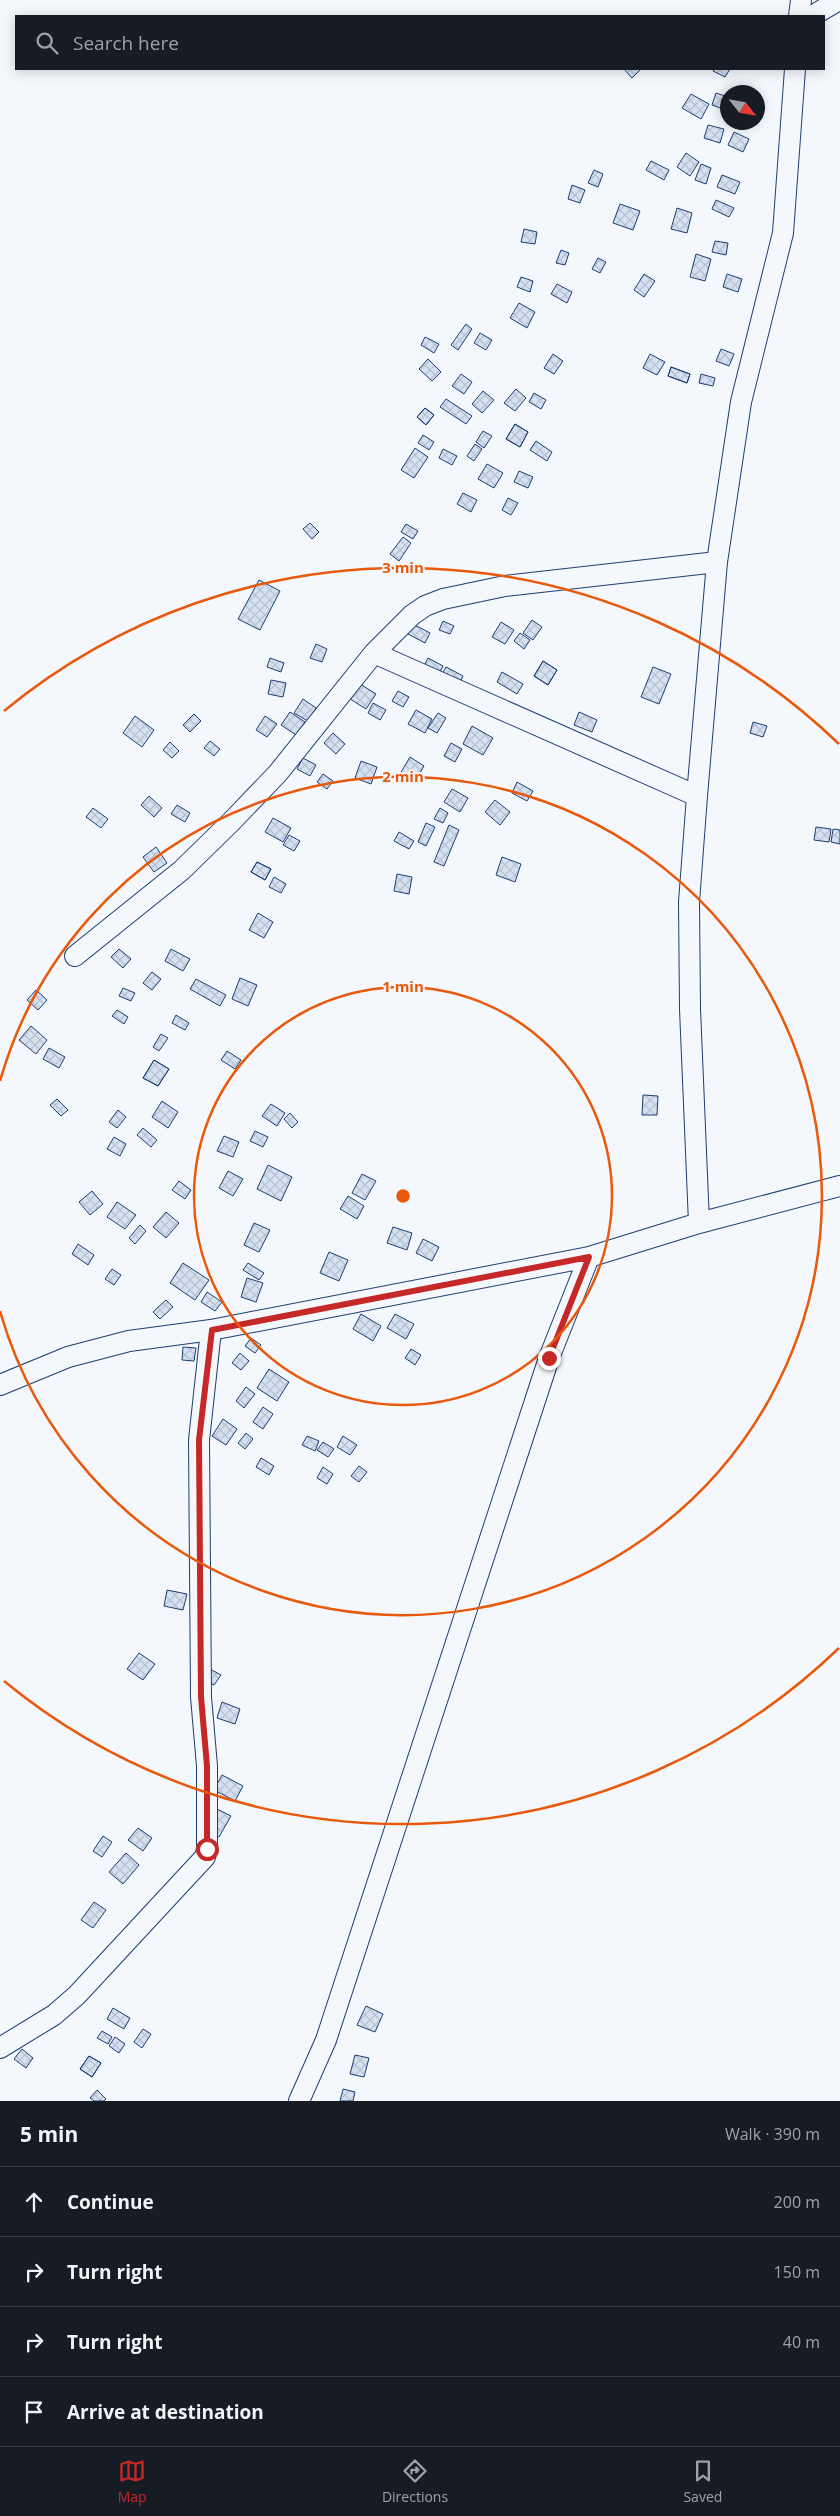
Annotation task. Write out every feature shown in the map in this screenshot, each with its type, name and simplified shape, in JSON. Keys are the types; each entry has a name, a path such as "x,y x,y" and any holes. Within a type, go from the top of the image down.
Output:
{"street":[{"path":"799,15 800,0"},
{"path":"814,15 839,0"},
{"path":"699,1223 690,1009 689,912 697,796 717,562 741,402 783,233 795,70"},
{"path":"75,956 182,870 231,822 278,773 374,653 412,615 425,606 443,599 506,586 717,562"},
{"path":"374,653 697,796"},
{"path":"0,1385 68,1357 129,1341 212,1330 589,1257 699,1223 840,1186"},
{"path":"299,2101 326,2040 549,1358 589,1257"},
{"path":"0,2048 54,2015 77,1995 205,1857 207,1849 207,1766 201,1697 199,1440 212,1330"}],"building":[{"path":"625,70 640,70 632,78"},
{"path":"714,70 729,70 725,77"},
{"path":"716,93 720,94 720,108 712,105"},
{"path":"691,94 709,104 701,119 682,108"},
{"path":"708,125 724,130 720,143 704,138"},
{"path":"734,132 749,139 743,152 728,145"},
{"path":"686,153 699,162 690,176 677,167"},
{"path":"651,161 669,170 664,180 646,170"},
{"path":"701,164 711,168 706,184 695,180"},
{"path":"594,170 603,174 598,187 588,183"},
{"path":"722,175 740,182 735,194 717,187"},
{"path":"572,185 585,190 580,203 568,199"},
{"path":"716,200 734,208 729,217 712,209"},
{"path":"620,204 640,211 633,230 613,223"},
{"path":"677,208 692,213 687,233 671,229"},
{"path":"524,229 537,232 535,244 521,242"},
{"path":"715,241 728,243 726,255 712,252"},
{"path":"561,250 569,253 565,265 556,263"},
{"path":"696,254 711,259 705,281 690,277"},
{"path":"598,258 606,262 600,273 592,269"},
{"path":"644,274 655,281 644,297 634,290"},
{"path":"727,274 742,279 738,292 723,287"},
{"path":"521,277 533,281 530,292 517,287"},
{"path":"557,284 572,292 567,303 551,294"},
{"path":"519,303 535,312 527,328 510,318"},
{"path":"466,324 472,329 458,350 451,345"},
{"path":"480,333 492,340 486,350 474,343"},
{"path":"425,337 439,344 434,353 421,345"},
{"path":"721,349 734,354 729,366 716,361"},
{"path":"553,354 563,361 554,374 544,368"},
{"path":"650,354 665,362 657,375 643,368"},
{"path":"428,359 441,372 432,381 419,369"},
{"path":"671,367 690,374 687,383 668,376"},
{"path":"671,367 690,374 687,383 668,376"},
{"path":"461,374 472,382 464,394 452,386"},
{"path":"701,374 715,378 713,386 699,383"},
{"path":"516,389 526,398 515,411 504,403"},
{"path":"483,391 494,400 482,413 472,404"},
{"path":"534,393 546,400 541,409 529,402"},
{"path":"446,399 472,416 466,424 440,407"},
{"path":"425,408 434,415 426,425 417,417"},
{"path":"425,408 434,415 426,425 417,417"},
{"path":"515,424 528,432 520,447 506,439"},
{"path":"515,424 528,432 520,447 506,439"},
{"path":"483,431 492,436 484,448 476,442"},
{"path":"423,435 434,442 429,450 418,443"},
{"path":"536,441 552,452 547,461 530,450"},
{"path":"475,444 482,449 474,461 467,456"},
{"path":"415,448 428,457 414,478 401,470"},
{"path":"443,449 457,456 452,465 439,458"},
{"path":"487,464 503,473 494,488 478,479"},
{"path":"519,471 533,477 528,488 514,482"},
{"path":"463,493 477,500 471,512 457,504"},
{"path":"508,498 518,503 511,515 502,510"},
{"path":"310,523 319,532 312,539 303,529"},
{"path":"406,524 418,531 413,539 401,532"},
{"path":"403,537 411,543 399,561 390,554"},
{"path":"259,580 280,591 260,630 238,619"},
{"path":"532,620 542,627 533,640 523,633"},
{"path":"443,621 454,626 450,634 439,630"},
{"path":"501,622 514,630 505,644 492,637"},
{"path":"413,624 430,633 425,643 408,634"},
{"path":"520,633 530,640 524,649 514,641"},
{"path":"316,644 327,649 322,662 310,658"},
{"path":"270,658 284,663 281,672 267,667"},
{"path":"428,658 443,666 436,680 421,672"},
{"path":"543,661 557,670 548,685 534,676"},
{"path":"543,661 557,670 548,685 534,676"},
{"path":"446,667 463,676 456,690 439,680"},
{"path":"653,667 671,674 659,704 641,697"},
{"path":"502,672 523,684 517,694 497,682"},
{"path":"271,680 286,683 283,697 268,694"},
{"path":"357,682 376,694 366,709 347,697"},
{"path":"398,691 409,697 403,707 392,701"},
{"path":"303,699 316,708 308,721 294,713"},
{"path":"373,703 386,710 380,720 368,713"},
{"path":"416,710 432,719 425,733 408,724"},
{"path":"290,712 305,722 296,735 281,725"},
{"path":"579,712 597,720 592,732 574,725"},
{"path":"438,713 446,718 437,733 428,728"},
{"path":"194,714 201,721 190,732 183,725"},
{"path":"135,716 154,730 142,747 123,733"},
{"path":"265,716 277,724 267,737 256,730"},
{"path":"753,722 767,726 763,737 750,733"},
{"path":"472,726 493,738 483,755 463,744"},
{"path":"333,733 345,744 336,754 324,743"},
{"path":"210,741 220,749 214,756 204,748"},
{"path":"170,742 179,751 172,758 163,750"},
{"path":"451,743 462,749 455,762 444,756"},
{"path":"410,757 424,766 414,783 400,774"},
{"path":"303,758 316,765 310,776 297,769"},
{"path":"361,761 377,767 371,784 355,778"},
{"path":"323,774 333,781 327,789 317,782"},
{"path":"517,782 533,791 527,801 512,793"},
{"path":"452,789 468,798 460,812 444,802"},
{"path":"149,796 162,808 154,817 141,805"},
{"path":"495,800 510,812 500,825 485,812"},
{"path":"177,805 190,813 185,822 171,814"},
{"path":"93,808 108,819 101,828 86,817"},
{"path":"440,808 448,813 443,823 434,819"},
{"path":"273,818 291,828 283,842 265,832"},
{"path":"426,823 435,827 426,846 418,842"},
{"path":"449,825 459,830 444,866 434,862"},
{"path":"816,827 831,829 829,842 814,840"},
{"path":"833,829 840,830 840,844 831,842"},
{"path":"399,832 414,841 409,849 394,841"},
{"path":"289,835 300,841 294,851 283,845"},
{"path":"156,847 167,863 154,872 143,857"},
{"path":"502,857 521,864 515,882 496,875"},
{"path":"257,862 271,869 265,880 251,872"},
{"path":"257,862 271,869 265,880 251,872"},
{"path":"397,874 412,877 409,894 394,891"},
{"path":"274,877 286,884 281,893 269,887"},
{"path":"258,913 273,922 264,938 249,930"},
{"path":"119,949 131,959 123,968 111,957"},
{"path":"171,949 190,959 183,971 165,961"},
{"path":"152,972 161,979 152,990 143,983"},
{"path":"240,978 257,985 248,1006 232,999"},
{"path":"196,979 226,995 220,1006 190,989"},
{"path":"123,988 135,993 131,1001 119,996"},
{"path":"36,990 47,1000 38,1010 27,1000"},
{"path":"117,1010 128,1017 124,1024 112,1016"},
{"path":"176,1015 189,1023 185,1030 172,1023"},
{"path":"31,1026 47,1040 36,1054 19,1040"},
{"path":"161,1034 168,1038 159,1051 153,1047"},
{"path":"49,1048 65,1057 59,1068 43,1059"},
{"path":"227,1051 241,1060 235,1069 221,1060"},
{"path":"154,1060 169,1069 158,1086 143,1078"},
{"path":"154,1060 169,1069 158,1086 143,1078"},
{"path":"643,1095 658,1096 657,1115 642,1115"},
{"path":"57,1099 68,1110 61,1116 50,1105"},
{"path":"162,1101 178,1112 168,1128 152,1117"},
{"path":"271,1104 285,1113 277,1126 262,1116"},
{"path":"118,1110 126,1117 117,1128 109,1122"},
{"path":"290,1113 298,1122 292,1128 284,1119"},
{"path":"143,1128 157,1140 151,1147 137,1135"},
{"path":"255,1131 268,1137 263,1147 250,1141"},
{"path":"224,1136 239,1142 233,1157 217,1151"},
{"path":"114,1137 126,1144 120,1156 107,1149"},
{"path":"268,1165 292,1177 281,1201 257,1189"},
{"path":"228,1171 243,1179 233,1196 219,1188"},
{"path":"362,1174 376,1181 365,1200 352,1193"},
{"path":"179,1181 191,1190 185,1199 172,1190"},
{"path":"92,1191 103,1204 90,1215 79,1202"},
{"path":"348,1196 364,1206 357,1219 340,1209"},
{"path":"117,1202 136,1215 125,1229 107,1217"},
{"path":"166,1212 179,1223 166,1238 153,1227"},
{"path":"254,1223 270,1230 259,1252 244,1245"},
{"path":"140,1225 146,1231 135,1244 129,1238"},
{"path":"393,1227 412,1233 407,1250 387,1243"},
{"path":"423,1239 439,1247 432,1261 416,1253"},
{"path":"78,1244 94,1255 88,1265 72,1254"},
{"path":"329,1252 348,1260 339,1281 320,1273"},
{"path":"183,1263 209,1280 195,1300 170,1283"},
{"path":"248,1263 264,1273 259,1280 243,1270"},
{"path":"112,1269 121,1275 114,1285 105,1279"},
{"path":"247,1278 263,1283 256,1302 241,1297"},
{"path":"207,1292 222,1302 215,1311 201,1302"},
{"path":"166,1300 173,1307 160,1319 153,1312"},
{"path":"361,1314 381,1326 373,1341 353,1329"},
{"path":"395,1314 414,1324 406,1339 387,1328"},
{"path":"251,1338 261,1345 255,1353 245,1346"},
{"path":"183,1347 196,1348 194,1361 182,1360"},
{"path":"411,1349 421,1355 415,1365 405,1358"},
{"path":"240,1353 249,1361 241,1370 232,1363"},
{"path":"269,1369 289,1382 277,1401 257,1388"},
{"path":"246,1387 255,1394 244,1408 236,1401"},
{"path":"263,1407 273,1414 263,1429 253,1422"},
{"path":"223,1419 237,1429 226,1445 212,1436"},
{"path":"246,1433 253,1439 245,1449 238,1443"},
{"path":"307,1436 319,1441 315,1451 302,1445"},
{"path":"343,1436 357,1445 350,1455 337,1447"},
{"path":"323,1442 334,1449 328,1457 317,1450"},
{"path":"261,1458 274,1466 269,1475 256,1467"},
{"path":"359,1466 367,1472 359,1482 351,1476"},
{"path":"323,1467 333,1474 327,1484 317,1478"},
{"path":"167,1590 187,1594 183,1610 164,1606"},
{"path":"139,1653 155,1664 143,1680 127,1669"},
{"path":"208,1668 221,1675 214,1685 202,1679"},
{"path":"222,1702 240,1709 235,1724 217,1718"},
{"path":"222,1775 243,1786 235,1801 214,1790"},
{"path":"213,1807 231,1816 219,1837 201,1827"},
{"path":"138,1828 152,1838 143,1851 128,1840"},
{"path":"103,1836 112,1842 102,1857 93,1851"},
{"path":"126,1853 139,1865 123,1884 109,1872"},
{"path":"94,1902 106,1910 93,1928 81,1920"},
{"path":"366,2006 383,2014 375,2032 357,2025"},
{"path":"113,2008 130,2018 124,2029 107,2019"},
{"path":"143,2029 151,2034 142,2048 134,2042"},
{"path":"102,2031 112,2037 108,2044 97,2038"},
{"path":"115,2037 125,2044 119,2053 109,2046"},
{"path":"22,2049 33,2058 26,2068 14,2059"},
{"path":"355,2055 369,2058 364,2077 350,2074"},
{"path":"89,2056 101,2063 92,2077 80,2069"},
{"path":"89,2056 101,2063 92,2077 80,2069"},
{"path":"343,2089 355,2092 353,2101 340,2101"},
{"path":"97,2090 106,2099 104,2101 94,2101 90,2098"}],"route":[{"path":"207,1849 207,1766 201,1697 199,1440 212,1330 589,1257 549,1358"}]}
